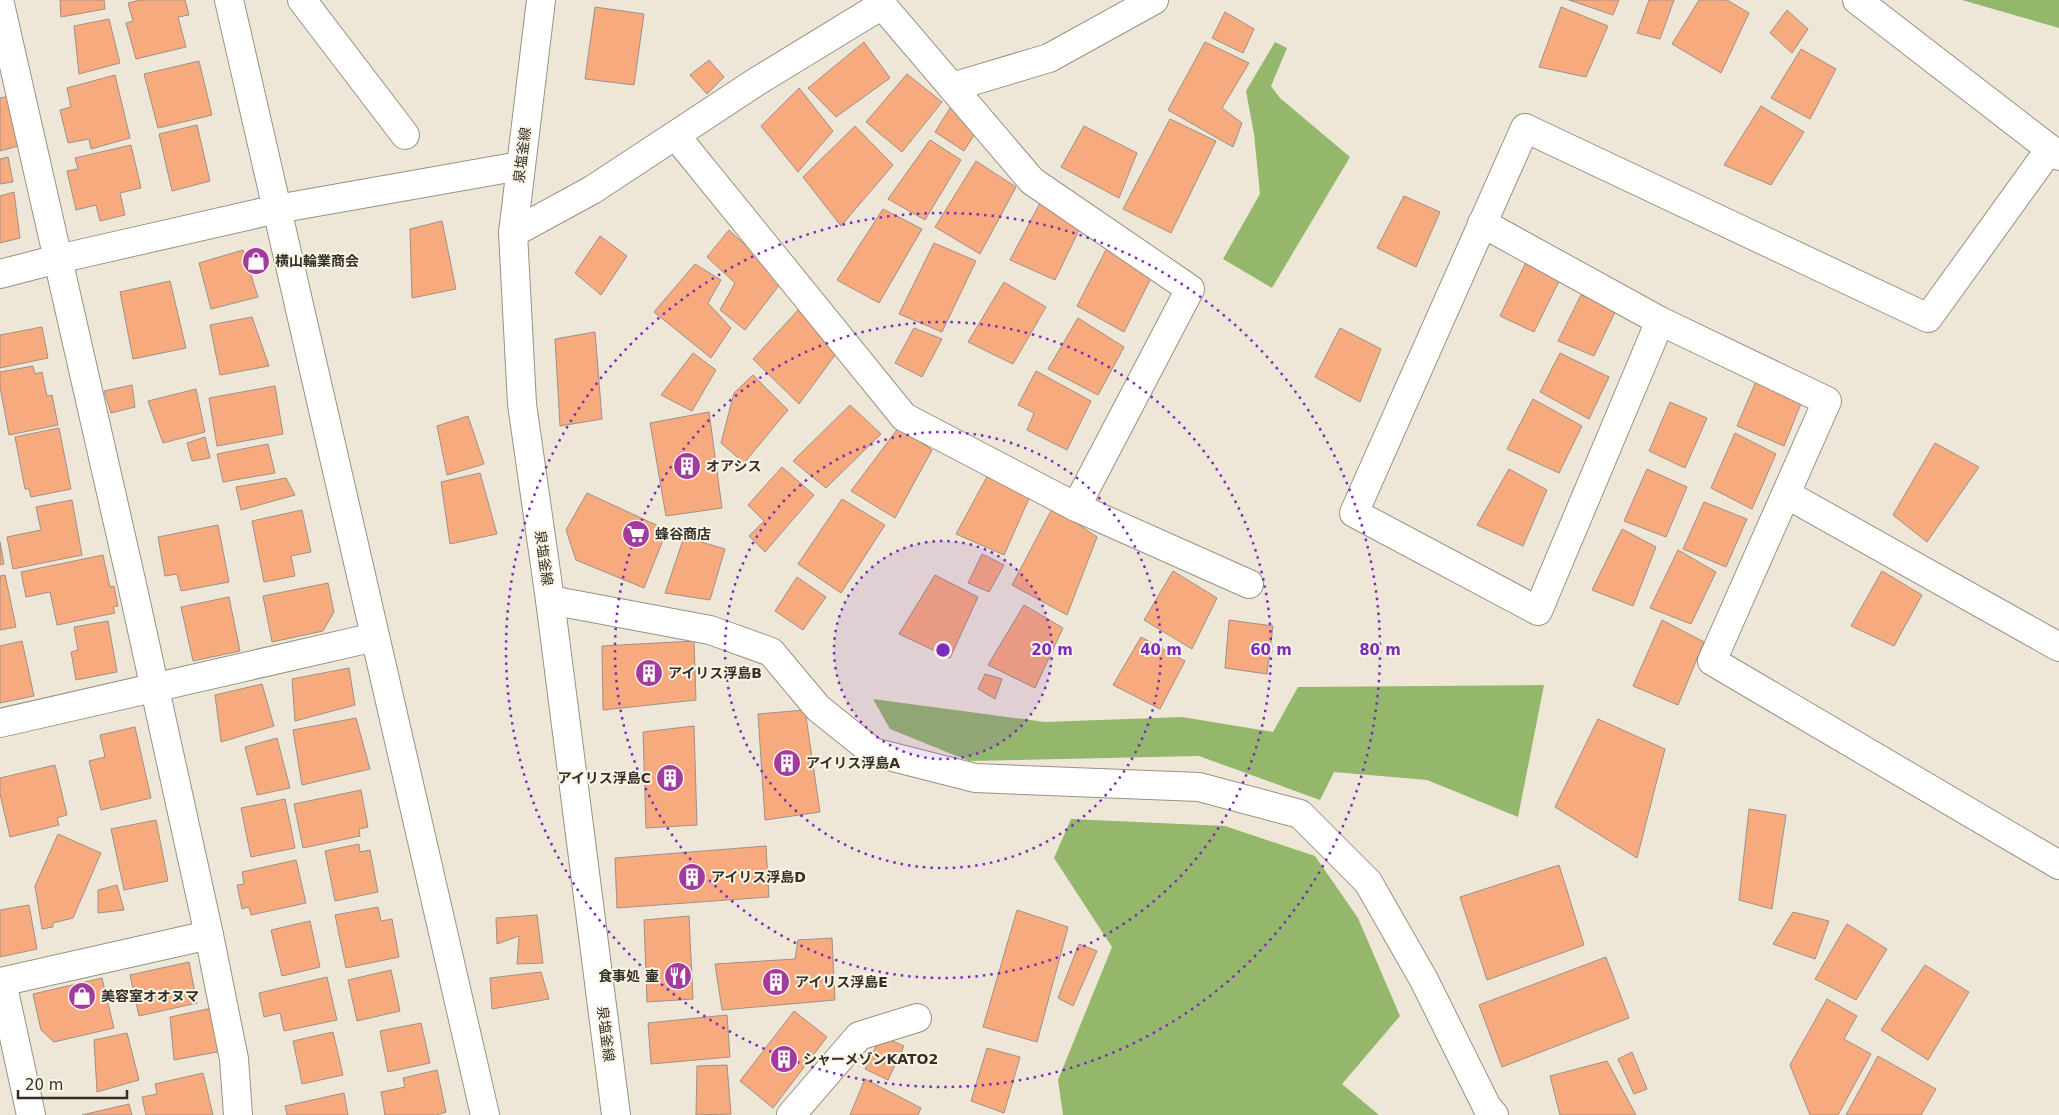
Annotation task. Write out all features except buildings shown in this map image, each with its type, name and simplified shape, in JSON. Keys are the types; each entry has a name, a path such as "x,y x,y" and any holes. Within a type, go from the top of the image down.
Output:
{"street":[{"path":"229,0 484,1115"},
{"path":"302,0 405,135"},
{"name":"泉塩釜線","path":"541,0 513,233 522,404 550,600 618,1115"},
{"path":"952,86 1050,58 1154,0"},
{"path":"1660,321 1538,611 1354,513 1525,128 1928,318 2054,152 1857,0"},
{"path":"0,4 208,935 234,1060 238,1115"},
{"path":"513,233 592,190 756,82 882,5 1032,181 1190,289 1076,507"},
{"path":"676,136 904,417 1076,507 1249,584"},
{"path":"0,274 277,209 520,166"},
{"path":"1482,223 1660,321 1827,401 1712,662 2059,865"},
{"path":"1786,494 2059,647"},
{"path":"550,600 710,630 771,652 818,708 873,752 975,778 1199,787 1300,814 1368,882 1424,980 1487,1107 1494,1115"},
{"path":"0,723 375,637"},
{"path":"31,1115 1,982 208,935"},
{"path":"791,1115 859,1036 917,1018"}],"green space":[{"path":"1962,0 2059,0 2059,28"},
{"path":"1275,42 1287,48 1271,86 1280,98 1350,157 1272,288 1223,259 1260,194 1254,134 1246,91"},
{"path":"1544,685 1518,817 1427,780 1334,772 1320,800 1199,756 969,761 890,729 873,699 1045,722 1182,717 1273,732 1298,687"},
{"path":"1071,819 1225,826 1315,856 1358,918 1400,1016 1342,1084 1379,1115 1063,1115 1058,1080 1112,947 1054,858"}],"place":[{"name":"横山輪業商会","path":"256,261"},
{"name":"オアシス","path":"687,466"},
{"name":"蜂谷商店","path":"636,534"},
{"name":"アイリス浮島B","path":"649,673"},
{"name":"アイリス浮島A","path":"787,763"},
{"name":"アイリス浮島C","path":"670,778"},
{"name":"アイリス浮島D","path":"692,877"},
{"name":"食事処 壷","path":"678,976"},
{"name":"アイリス浮島E","path":"776,982"},
{"name":"美容室オオヌマ","path":"82,996"},
{"name":"シャーメゾンKATO2","path":"784,1059"}]}
